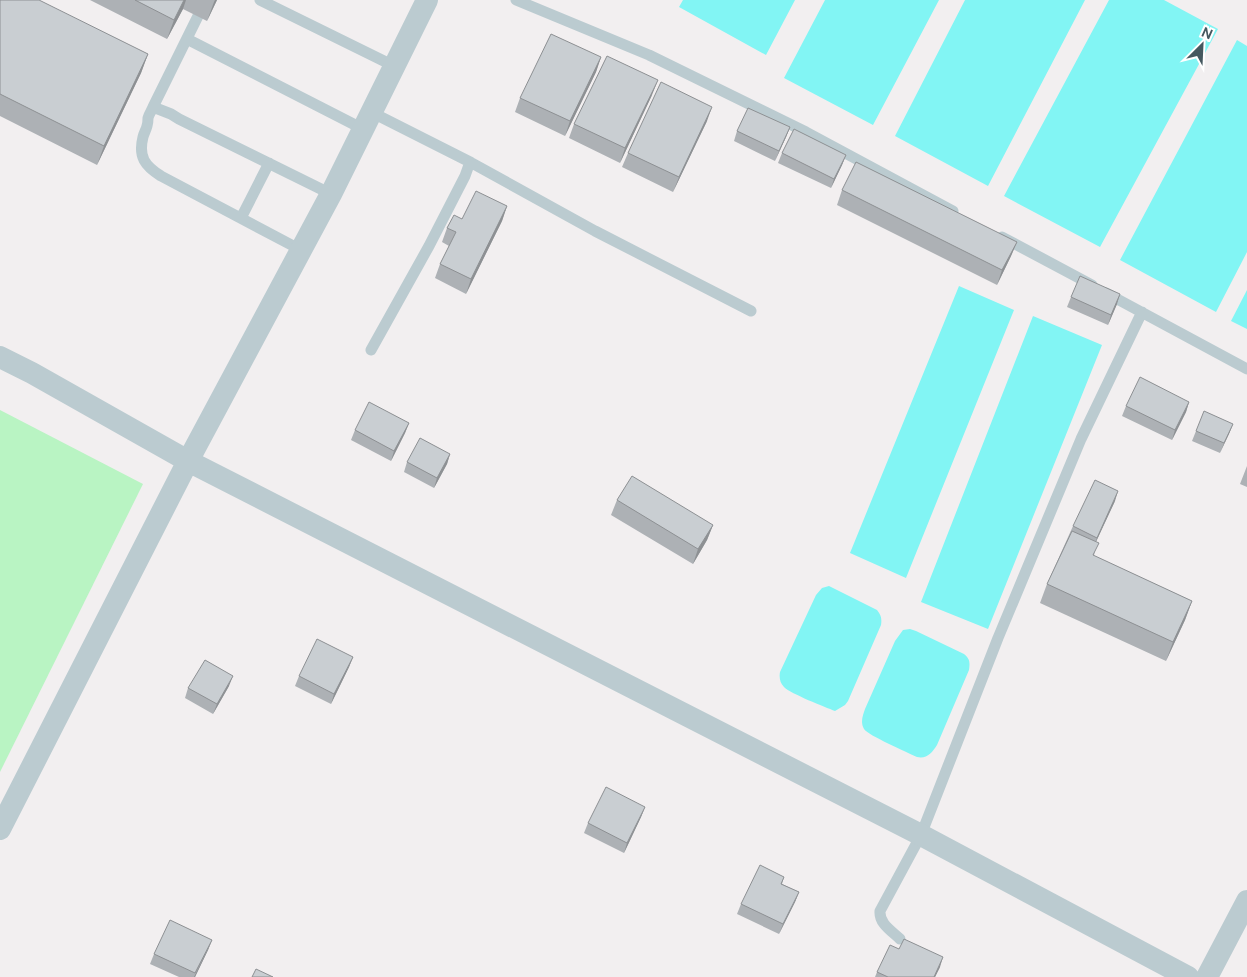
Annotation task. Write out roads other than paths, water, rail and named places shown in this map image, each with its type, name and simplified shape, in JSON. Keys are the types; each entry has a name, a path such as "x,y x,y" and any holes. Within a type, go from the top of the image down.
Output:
{"street":[{"path":"0,829 188,461 330,194 427,0"},
{"path":"0,357 188,461 921,835 1188,977"},
{"path":"1207,977 1247,901"}],"lane":[{"path":"260,0 394,66"},
{"path":"516,0 649,56 806,132 962,215"},
{"path":"198,16 148,117 148,125 141,145 145,164 162,176 301,250"},
{"path":"187,39 367,121 470,162 595,231 751,311"},
{"path":"153,107 171,114 330,194"},
{"path":"371,350 433,238 465,176 470,162"},
{"path":"240,218 269,163"},
{"path":"996,234 1247,369"},
{"path":"900,939 882,922 880,911 921,835 998,638 1081,439 1142,312"}],"water":[{"path":"683,0 795,0 766,55 679,7"},
{"path":"825,0 939,0 873,125 784,78"},
{"path":"965,0 1085,0 988,186 895,136"},
{"path":"1109,0 1164,0 1218,29 1100,247 1004,196"},
{"path":"1237,40 1247,46 1247,252 1216,312 1120,260"},
{"path":"959,286 1014,310 906,578 850,553"},
{"path":"1247,290 1247,329 1231,321"},
{"path":"1033,316 1102,345 988,629 921,602"},
{"path":"829,586 877,610 881,620 881,625 848,701 835,711 788,690 780,680 780,672 816,595 822,588"},
{"path":"910,629 964,654 969,663 969,670 937,745 931,753 924,757 917,757 880,740 867,732 862,724 865,709 895,641 903,630"}]}
